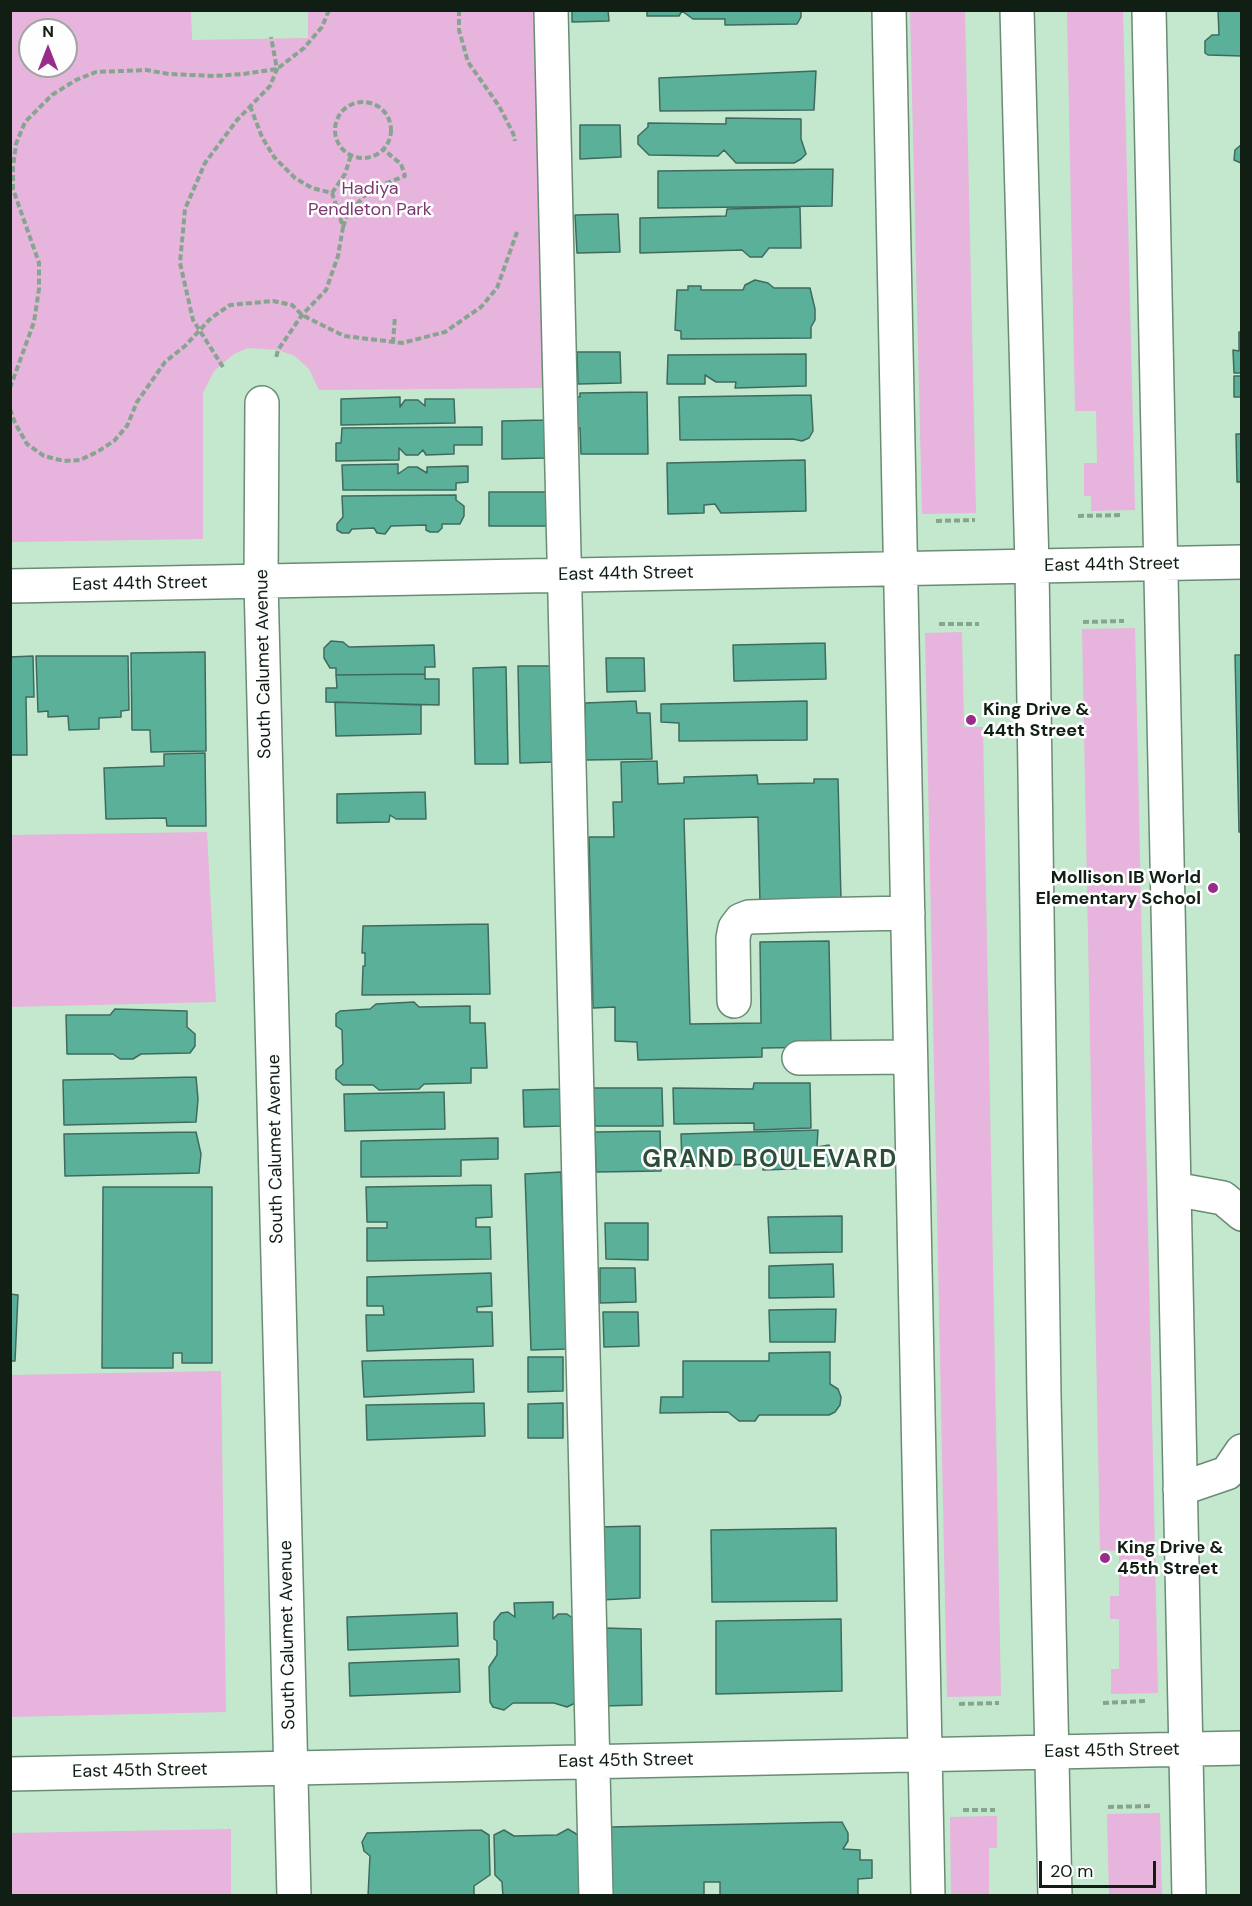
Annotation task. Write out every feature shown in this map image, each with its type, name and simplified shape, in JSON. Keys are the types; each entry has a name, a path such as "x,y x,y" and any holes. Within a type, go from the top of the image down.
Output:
{"street":[{"path":"551,10 596,1896"},
{"path":"889,10 928,1896"},
{"path":"1017,10 1032,566 1055,1896"},
{"path":"1149,10 1189,1896"},
{"name":"South Calumet Avenue","path":"262,403 261,582 294,1896"},
{"name":"East 44th Street","path":"10,586 1242,562"},
{"path":"734,1001 733,938 735,928 741,920 749,917 908,913"},
{"path":"799,1058 910,1056"},
{"path":"1174,1189 1223,1198 1242,1214"},
{"path":"1180,1489 1227,1473 1242,1451"},
{"name":"East 45th Street","path":"10,1774 1242,1748"}],"path":[{"path":"10,388 34,322 39,289 39,263 13,189 16,144 25,122 52,95 76,80 96,72 146,70 169,74 214,76 277,69 304,48 322,27 329,10"},
{"path":"459,10 459,30 468,62 499,106 513,133 517,151"},
{"path":"223,367 193,320 180,263 185,209 205,163 237,120 270,86 277,69 271,37"},
{"path":"362,102 381,108 389,118 392,133 384,150 368,158 351,156 338,142 335,127 344,109 362,102"},
{"path":"250,106 262,136 274,157 295,178 312,188 332,193"},
{"path":"276,358 278,350 302,315 326,290 338,256 347,216 364,195 405,176 401,164 384,150"},
{"path":"332,193 345,174 351,156"},
{"path":"332,193 343,227"},
{"path":"10,409 27,444 44,456 64,461 80,460 97,452 114,441 127,426 137,402 165,362 211,318 230,305 273,301 292,305 302,315 344,336 402,343 445,332 482,307 497,288 518,230"},
{"path":"393,342 395,316"},
{"path":"1078,516 1123,515"},
{"path":"933,521 975,520"},
{"path":"1083,622 1135,620"},
{"path":"935,624 979,624"},
{"path":"1103,1702 1158,1701"},
{"path":"957,1704 999,1703"},
{"path":"1108,1807 1160,1806"},
{"path":"960,1810 995,1810"}],"green space":[{"name":"Hadiya Pendleton Park","path":"10,11 191,11 192,40 308,38 308,11 541,11 547,388 319,390 309,369 295,356 278,350 248,348 234,354 214,371 203,393 203,539 11,542"},
{"path":"910,11 965,11 976,513 922,514"},
{"path":"1067,11 1123,11 1135,510 1091,511 1091,496 1084,496 1084,463 1097,463 1096,411 1075,411"},
{"path":"1135,628 1158,1693 1111,1694 1111,1669 1119,1669 1119,1619 1110,1619 1110,1596 1119,1596 1119,1551 1100,1550 1082,629"},
{"path":"962,632 964,727 983,727 1001,1696 947,1697 925,633"},
{"path":"207,832 216,1002 11,1007 11,835"},
{"path":"221,1371 226,1712 11,1717 11,1375"},
{"path":"1160,1813 1162,1895 1109,1895 1107,1814"},
{"path":"997,1816 997,1848 989,1848 989,1895 951,1895 950,1817"},
{"path":"231,1829 231,1895 11,1895 11,1833"}],"building":[{"path":"572,10 608,10 609,21 572,22"},
{"path":"647,10 801,10 801,17 797,24 725,25 725,19 693,19 682,11 679,16 647,16"},
{"path":"1218,10 1242,10 1242,56 1205,53 1205,41 1212,35 1219,35"},
{"path":"816,71 814,110 660,111 659,78"},
{"path":"726,118 801,119 801,139 806,154 794,163 736,163 724,150 718,156 649,155 638,144 638,136 648,127 648,123 726,124"},
{"path":"580,125 620,125 621,157 580,159"},
{"path":"1242,144 1241,163 1234,160 1235,150"},
{"path":"833,169 832,206 658,208 658,171"},
{"path":"800,207 801,248 769,248 762,257 750,257 742,250 640,253 640,218 726,216 727,209"},
{"path":"618,214 620,252 577,253 575,215"},
{"path":"755,280 768,283 774,288 810,288 815,309 811,338 681,339 681,331 675,330 677,290 688,290 688,286 701,286 701,290 743,290 745,285"},
{"path":"1239,332 1242,332 1242,373 1234,373 1233,350 1239,351"},
{"path":"577,352 620,352 621,383 578,384"},
{"path":"806,354 806,386 735,388 736,382 716,382 705,375 705,384 667,384 668,355"},
{"path":"1234,376 1242,376 1242,397 1234,397"},
{"path":"647,392 648,454 581,454 580,428 577,428 577,397 580,397 580,393"},
{"path":"811,395 813,431 809,438 802,441 793,439 680,440 679,397"},
{"path":"400,397 400,407 405,400 418,400 425,406 425,399 454,399 455,423 341,425 341,399"},
{"path":"545,420 546,458 502,459 502,421"},
{"path":"482,427 482,445 454,445 454,454 426,455 423,450 418,455 406,455 399,448 399,460 336,461 336,443 341,443 342,428"},
{"path":"1236,434 1242,434 1242,482 1237,482"},
{"path":"805,460 806,511 721,513 715,504 704,505 704,513 668,514 667,463"},
{"path":"398,464 398,474 408,467 417,467 427,473 427,467 468,466 468,482 456,483 456,490 343,490 342,465"},
{"path":"489,492 551,492 551,526 489,526"},
{"path":"456,495 456,500 464,506 464,516 460,524 442,524 438,532 426,530 426,525 391,526 385,534 377,533 374,528 352,529 349,533 337,530 337,524 343,517 342,496"},
{"path":"331,641 343,642 349,647 434,645 435,667 425,667 425,674 336,675 336,668 330,668 324,658 324,648"},
{"path":"825,643 826,679 734,681 733,645"},
{"path":"205,652 206,751 151,752 150,730 132,730 131,653"},
{"path":"1235,655 1242,655 1242,832 1239,832"},
{"path":"33,656 34,697 26,697 27,755 10,755 10,657"},
{"path":"36,656 128,656 129,710 121,711 121,717 99,718 99,729 69,730 68,716 48,717 48,711 38,712"},
{"path":"606,658 644,658 645,691 607,692"},
{"path":"518,666 551,666 553,762 520,763"},
{"path":"506,667 508,764 475,764 473,668"},
{"path":"425,674 425,679 439,679 439,705 326,702 326,688 337,688 336,675"},
{"path":"636,701 637,713 650,713 652,759 585,760 585,703"},
{"path":"807,701 807,740 679,741 679,723 661,722 661,704"},
{"path":"335,702 421,705 421,734 336,736"},
{"path":"205,753 206,826 167,826 166,818 106,819 104,768 164,766 164,754"},
{"path":"657,761 658,784 684,783 684,777 757,775 758,784 814,783 814,779 838,779 841,901 760,903 758,817 684,819 690,1024 761,1023 760,942 829,941 831,1047 762,1048 762,1057 638,1060 637,1042 615,1041 615,1007 593,1008 589,837 614,837 613,802 622,802 621,762"},
{"path":"425,792 426,819 396,819 390,815 389,822 337,823 337,794"},
{"path":"488,924 490,994 362,995 363,966 365,966 365,953 362,953 363,926"},
{"path":"414,1002 419,1007 470,1006 470,1023 485,1023 487,1068 471,1068 471,1083 424,1084 419,1089 379,1090 373,1085 343,1085 336,1079 336,1070 343,1064 342,1030 336,1026 336,1014 340,1011 370,1009 376,1004"},
{"path":"115,1009 187,1011 187,1027 195,1034 195,1046 190,1053 141,1054 133,1059 120,1059 113,1054 67,1054 66,1015 110,1015"},
{"path":"196,1077 198,1099 196,1122 64,1125 63,1080"},
{"path":"754,1083 810,1083 811,1128 754,1130 754,1123 674,1124 673,1088 753,1089"},
{"path":"593,1088 662,1088 663,1126 595,1126"},
{"path":"561,1089 563,1126 524,1127 523,1090"},
{"path":"444,1092 445,1129 345,1131 344,1094"},
{"path":"818,1130 817,1147 829,1145 832,1152 833,1160 828,1166 763,1170 763,1164 682,1166 681,1134"},
{"path":"660,1131 661,1171 596,1172 595,1132"},
{"path":"196,1132 201,1154 199,1173 65,1176 64,1134"},
{"path":"498,1138 498,1159 461,1160 461,1176 361,1177 361,1141"},
{"path":"561,1172 567,1349 531,1350 525,1174"},
{"path":"491,1185 492,1217 476,1218 476,1227 490,1227 491,1259 367,1261 367,1228 387,1228 387,1222 367,1222 366,1187"},
{"path":"103,1187 212,1187 212,1363 182,1363 182,1353 173,1353 173,1368 102,1368"},
{"path":"842,1216 842,1252 770,1253 768,1217"},
{"path":"605,1223 648,1223 648,1260 606,1259"},
{"path":"833,1264 834,1297 769,1298 769,1266"},
{"path":"600,1268 635,1268 636,1302 600,1303"},
{"path":"491,1273 492,1306 477,1307 477,1312 492,1312 493,1346 367,1351 366,1315 384,1315 383,1306 367,1306 367,1277"},
{"path":"10,1294 18,1295 15,1361 10,1361"},
{"path":"836,1309 835,1342 770,1342 769,1310"},
{"path":"603,1312 638,1312 639,1346 604,1347"},
{"path":"830,1352 830,1384 838,1389 841,1397 840,1405 835,1412 829,1415 759,1415 755,1421 739,1421 728,1412 660,1413 661,1397 683,1397 683,1361 769,1361 769,1353"},
{"path":"528,1357 563,1357 563,1391 528,1392"},
{"path":"473,1359 474,1392 364,1397 362,1361"},
{"path":"484,1403 485,1436 367,1440 366,1405"},
{"path":"563,1403 563,1438 528,1438 528,1404"},
{"path":"640,1526 640,1598 600,1600 599,1527"},
{"path":"836,1528 837,1601 712,1602 711,1530"},
{"path":"553,1602 553,1619 558,1614 567,1614 574,1619 577,1702 567,1707 554,1703 513,1703 504,1710 493,1707 490,1702 489,1667 497,1655 494,1622 501,1613 508,1612 515,1617 514,1603"},
{"path":"457,1613 458,1646 348,1650 347,1617"},
{"path":"841,1619 842,1691 716,1694 716,1621"},
{"path":"603,1628 641,1629 642,1705 602,1706"},
{"path":"459,1659 460,1692 350,1696 349,1663"},
{"path":"842,1822 848,1833 848,1841 843,1849 860,1850 860,1860 872,1860 872,1878 858,1879 858,1896 720,1896 720,1882 704,1882 704,1896 611,1896 610,1827"},
{"path":"568,1829 578,1835 580,1896 503,1896 502,1882 495,1875 494,1835 504,1830 514,1836 557,1835"},
{"path":"481,1830 489,1835 490,1875 474,1886 474,1896 368,1896 370,1856 364,1851 362,1842 367,1833"}],"place":[{"name":"King Drive & 44th Street","path":"971,720"},
{"name":"Mollison IB World Elementary School","path":"1213,888"},
{"name":"King Drive & 45th Street","path":"1105,1558"}],"district":[{"name":"GRAND BOULEVARD","path":"770,1161"}]}
